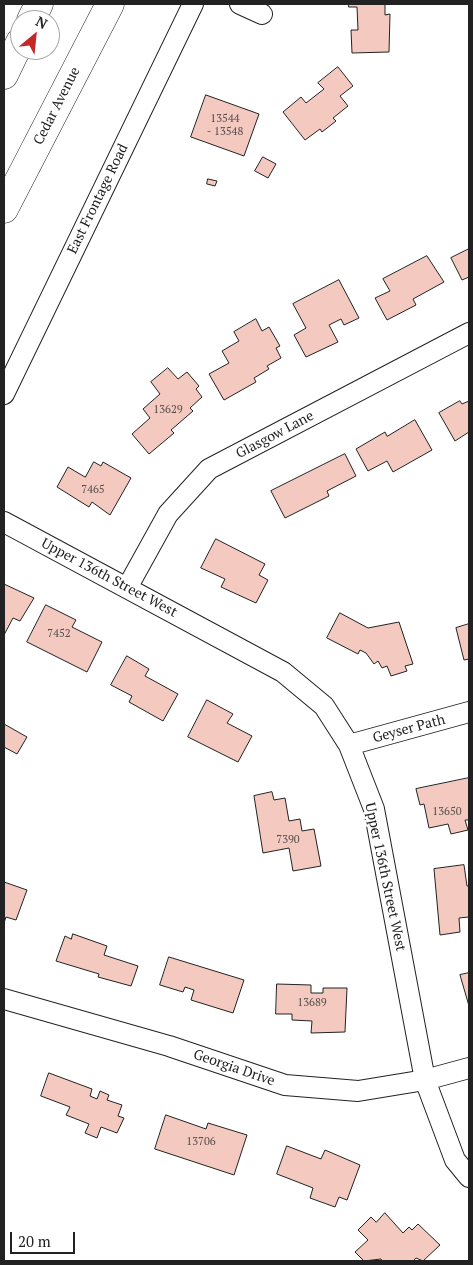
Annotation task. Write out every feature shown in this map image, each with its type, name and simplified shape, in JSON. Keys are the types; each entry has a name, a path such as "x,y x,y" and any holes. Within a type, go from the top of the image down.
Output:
{"highway":[{"name":"Cedar Avenue","path":"4,209 110,4"},
{"path":"4,75 11,60"}],"street":[{"name":"East Frontage Road","path":"4,394 193,4"},
{"path":"240,4 262,14"},
{"name":"Glasgow Lane","path":"127,588 168,514 209,469 469,333"},
{"name":"Upper 136th Street West","path":"4,522 283,672 324,706 349,745 374,809 425,1080 455,1160 469,1177"},
{"name":"Geyser Path","path":"349,745 469,712"},
{"name":"Georgia Drive","path":"4,999 169,1046 285,1085 358,1091 425,1080 469,1068"}],"building":[{"path":"349,4 385,4 385,15 390,14 389,52 352,53 351,30 358,30 357,7 349,7"},
{"path":"338,67 353,86 340,96 348,106 333,118 336,121 322,132 320,129 305,140 283,112 301,97 306,103 324,89 318,83"},
{"path":"206,95 259,114 244,156 191,137"},
{"path":"263,157 276,164 268,178 255,171"},
{"path":"208,179 217,181 215,186 207,184"},
{"path":"469,249 469,277 462,280 451,258"},
{"path":"427,256 444,282 413,299 416,305 387,320 375,298 390,291 383,279"},
{"path":"339,280 359,318 344,325 341,319 329,325 338,342 306,357 294,335 306,328 293,304"},
{"path":"256,319 262,331 269,327 280,346 276,348 281,358 267,366 269,369 254,378 256,382 224,400 209,374 229,363 222,351 239,341 234,332"},
{"path":"168,368 178,379 187,372 199,386 196,389 202,397 190,408 193,411 171,430 174,433 149,454 132,434 150,418 143,409 160,394 151,382"},
{"path":"460,401 462,404 469,401 469,432 455,441 439,413"},
{"path":"415,420 432,450 393,472 387,461 368,471 356,449 385,432 387,436"},
{"path":"345,454 356,476 327,491 329,496 285,518 271,491"},
{"path":"94,462 101,466 103,462 131,478 110,515 92,502 89,507 57,487 68,467 85,477"},
{"path":"216,539 265,564 259,575 268,580 256,603 221,587 225,579 201,568"},
{"path":"4,584 34,598 20,621 13,618 4,635"},
{"path":"46,605 76,620 72,627 102,642 87,672 27,642"},
{"path":"340,613 368,628 399,622 413,664 405,666 407,671 391,676 387,666 382,668 378,661 374,664 366,653 360,650 358,654 327,638"},
{"path":"469,624 469,659 464,660 456,628"},
{"path":"127,656 149,669 145,676 178,694 163,721 129,702 132,696 111,685"},
{"path":"207,700 233,714 227,723 252,736 238,762 188,737"},
{"path":"4,724 27,737 17,754 4,747"},
{"path":"469,778 469,820 465,820 468,830 451,834 448,824 429,828 424,804 420,805 416,789"},
{"path":"272,792 274,800 285,798 289,821 300,819 302,831 314,829 321,866 293,871 289,848 263,853 254,796"},
{"path":"464,865 467,886 469,886 469,917 459,918 460,932 440,935 434,869"},
{"path":"4,882 27,890 16,920 6,917 4,923"},
{"path":"73,934 107,946 104,955 138,966 131,986 98,977 99,974 56,961 65,936 71,939"},
{"path":"169,957 244,980 233,1013 191,1000 194,990 185,987 183,992 160,985"},
{"path":"469,973 469,1006 460,975"},
{"path":"277,984 311,985 311,993 323,993 323,988 347,988 345,1032 311,1033 312,1021 292,1020 292,1014 276,1014"},
{"path":"49,1073 92,1089 90,1096 97,1099 100,1091 109,1095 107,1100 122,1105 118,1116 124,1118 117,1133 101,1127 97,1138 85,1133 89,1124 66,1115 70,1107 41,1096"},
{"path":"166,1115 206,1129 208,1123 247,1135 234,1175 155,1149"},
{"path":"287,1146 321,1159 325,1150 360,1165 347,1200 339,1197 335,1207 310,1198 313,1188 277,1174"},
{"path":"385,1213 403,1233 409,1227 412,1230 418,1224 440,1245 423,1261 416,1258 413,1261 382,1261 381,1259 364,1261 355,1252 368,1240 358,1230 371,1217 376,1222"}]}
